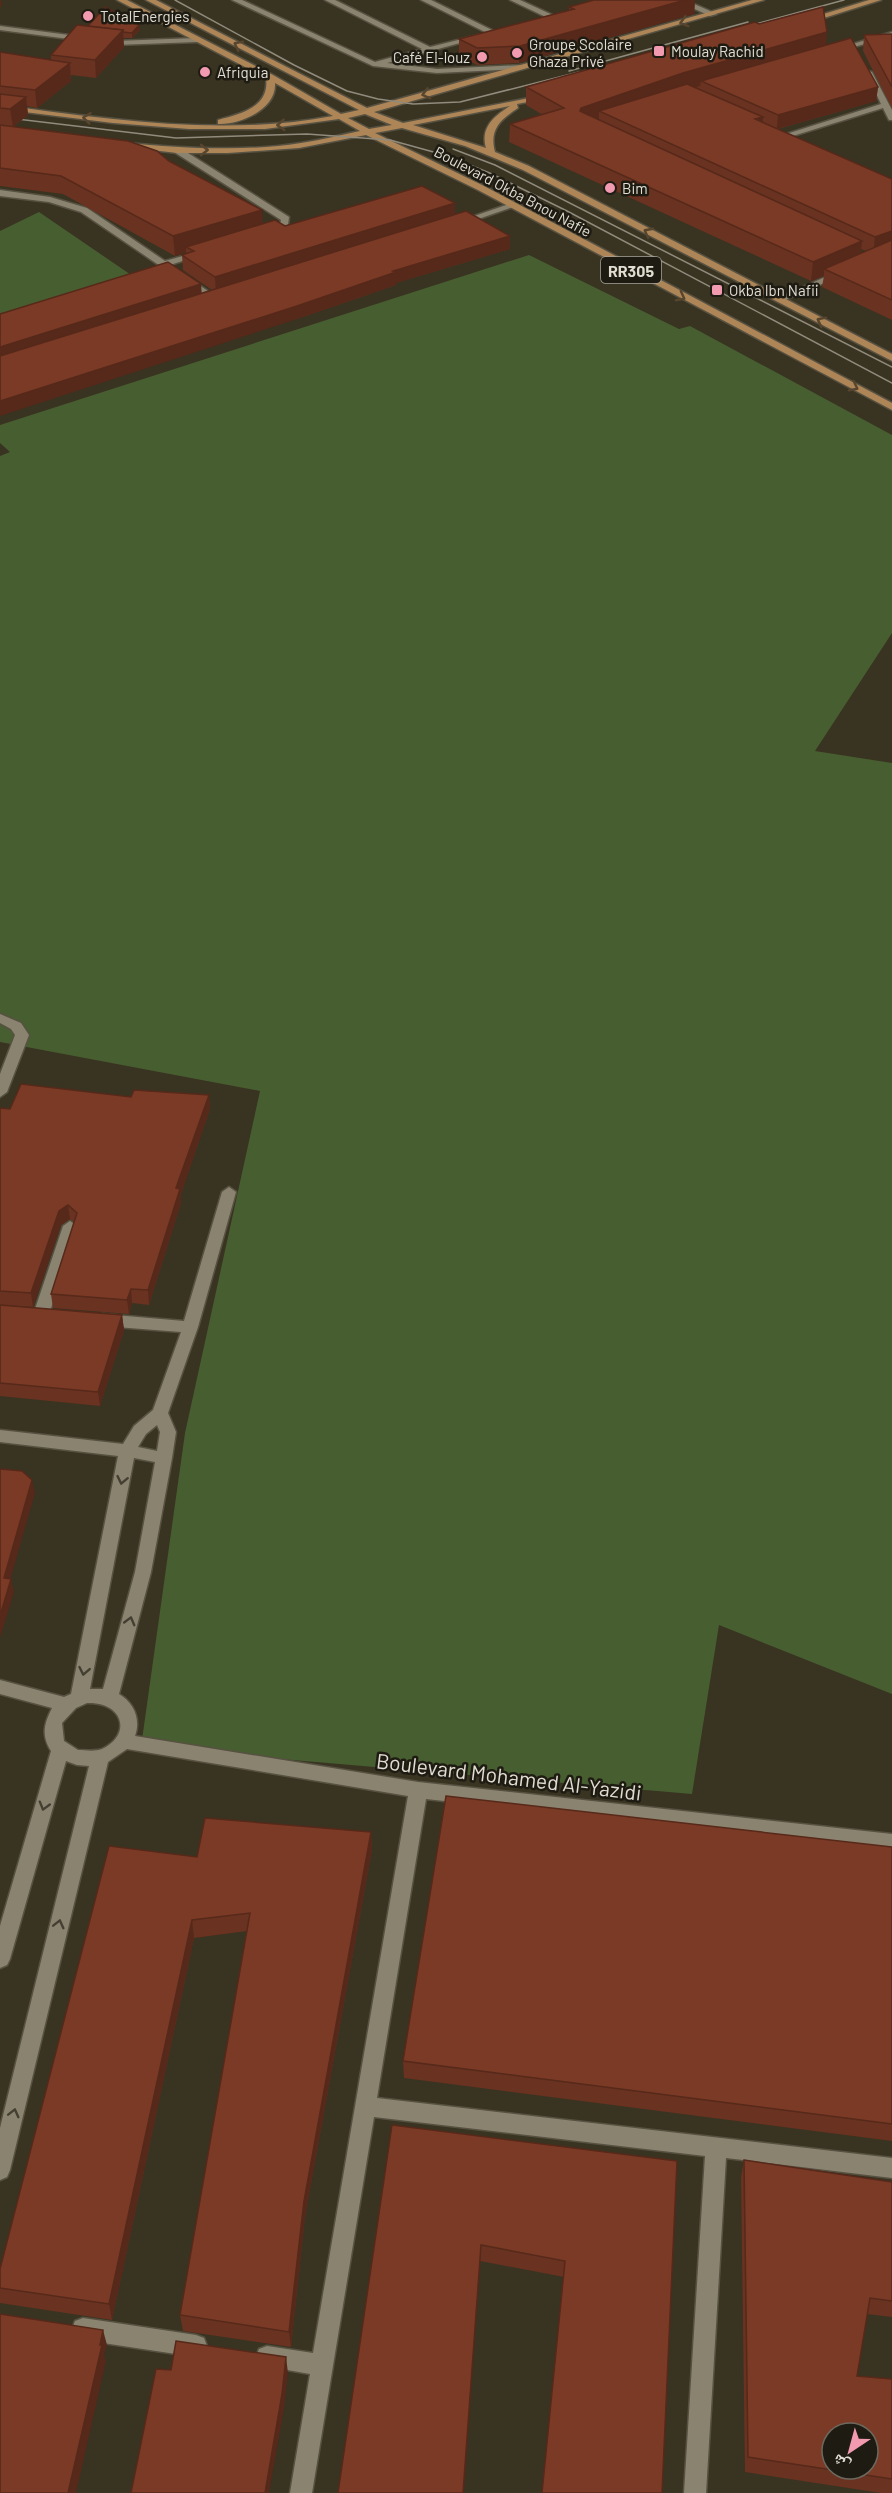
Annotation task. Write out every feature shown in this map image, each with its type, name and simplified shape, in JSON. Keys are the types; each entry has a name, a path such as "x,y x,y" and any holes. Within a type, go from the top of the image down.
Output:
{"main road":[{"name":"Boulevard Okba Bnou Nafie","path":"121,0 270,77 369,134 512,206 892,407"},
{"name":"Boulevard Okba Bnou Nafie","path":"150,0 364,111 403,127 491,152 526,168 892,358"},
{"path":"0,107 157,126 199,128 304,123 364,111 760,0"},
{"path":"793,25 878,0"},
{"path":"199,128 246,114 261,106 271,97 274,88 270,77"},
{"path":"323,143 552,94"},
{"path":"491,152 487,142 487,132 492,123 515,106 531,100"},
{"path":"117,144 177,150 228,150 365,142 403,150"}],"street":[{"path":"236,0 374,64 437,71 523,67"},
{"path":"329,0 429,50"},
{"path":"425,0 494,33"},
{"path":"514,0 553,17"},
{"path":"680,0 713,14"},
{"path":"543,20 564,14"},
{"path":"0,28 115,43 197,39"},
{"path":"374,64 503,30"},
{"path":"831,52 892,34"},
{"path":"854,45 859,56"},
{"path":"864,65 892,118"},
{"path":"437,71 453,79 455,86"},
{"path":"783,138 885,105"},
{"path":"772,133 794,142"},
{"path":"177,150 286,219 284,225 277,230 254,237"},
{"path":"0,193 50,200 84,210 213,298"},
{"path":"446,227 512,206"},
{"path":"164,264 209,250"},
{"path":"780,299 852,269"},
{"path":"202,302 224,295"},
{"path":"0,1017 16,1026 22,1035 0,1092"},
{"path":"0,1687 72,1701 94,1695 109,1698 124,1708 128,1716 129,1724 123,1741 113,1751 100,1757 75,1758 60,1750 53,1737 53,1722 72,1701 127,1451 140,1430 160,1413 190,1327 229,1192"},
{"path":"20,1314 46,1316 70,1226"},
{"path":"87,1319 190,1327"},
{"path":"109,1698 143,1572 164,1458 168,1432 160,1413"},
{"path":"0,1436 127,1451 164,1458"},
{"name":"Boulevard Mohamed Al-Yazidi","path":"123,1741 418,1790 892,1842"},
{"path":"0,1959 60,1750"},
{"path":"0,2170 100,1757"},
{"path":"301,2493 418,1790"},
{"path":"365,2106 892,2168"},
{"path":"695,2493 716,2148"},
{"path":"57,2325 218,2349"},
{"path":"241,2353 322,2365"}],"green space":[{"path":"39,212 140,281 0,326 0,231"},
{"path":"529,255 679,329 690,326 892,435 892,633 815,751 892,763 892,1694 719,1625 692,1794 141,1747 185,1433 260,1091 0,1042 0,456 10,452 0,443 0,425"}],"building":[{"path":"594,0 685,0 520,46 477,48 459,39 574,9 569,7"},
{"path":"105,7 139,25 132,33 88,26"},
{"path":"823,7 827,32 683,73 581,108 580,111 862,241 813,262 510,124 564,108 526,87 755,22 759,24"},
{"path":"77,25 123,30 95,60 51,55"},
{"path":"892,34 892,87 864,35"},
{"path":"851,38 878,87 778,115 701,81"},
{"path":"0,52 70,63 35,90 0,86"},
{"path":"687,84 763,117 755,119 892,179 892,231 875,237 599,111"},
{"path":"0,94 26,97 10,109 0,108"},
{"path":"0,125 128,141 157,151 169,161 262,210 173,236 61,176 0,168"},
{"path":"422,186 455,203 215,277 182,255 194,251 186,247 275,220 285,226"},
{"path":"466,211 510,236 393,271 396,272 0,401 0,356"},
{"path":"892,240 892,300 824,269"},
{"path":"168,262 201,284 0,347 0,314"},
{"path":"21,1084 131,1097 134,1090 209,1095 176,1188 180,1189 148,1290 131,1289 127,1300 51,1294 77,1213 68,1205 59,1211 31,1293 0,1291 0,1108 10,1109"},
{"path":"0,1305 122,1315 98,1392 0,1383"},
{"path":"0,1469 22,1471 32,1480 4,1578 11,1579 0,1616"},
{"path":"446,1796 892,1847 892,2124 403,2061"},
{"path":"205,1818 371,1832 304,2201 289,2332 180,2315 250,1913 192,1920 109,2304 0,2288 0,2269 109,1846 197,1857"},
{"path":"392,2125 677,2161 662,2493 542,2493 565,2261 481,2245 463,2493 338,2493"},
{"path":"744,2160 892,2182 892,2301 870,2298 857,2376 892,2379 892,2479 880,2477 880,2421 820,2421 820,2468 748,2457"},
{"path":"0,2314 103,2330 100,2345 102,2345 68,2493 0,2493"},
{"path":"176,2341 286,2357 265,2493 131,2493 156,2369 171,2370"}],"tram line":[{"path":"175,0 294,65 347,91 378,99 413,104 460,102 579,72"},
{"path":"741,28 844,0"},
{"path":"569,71 748,22"},
{"path":"0,117 176,138 307,134 390,140 448,156 492,174 567,211 892,383"},
{"path":"453,149 495,165 892,367"}],"place":[{"name":"TotalEnergies","path":"88,16"},
{"name":"Moulay Rachid","path":"659,51"},
{"name":"Groupe Scolaire Ghaza Privé","path":"517,53"},
{"name":"Café El-louz","path":"482,57"},
{"name":"Afriquia","path":"205,72"},
{"name":"Bim","path":"610,188"},
{"name":"Okba Ibn Nafii","path":"717,290"}]}
